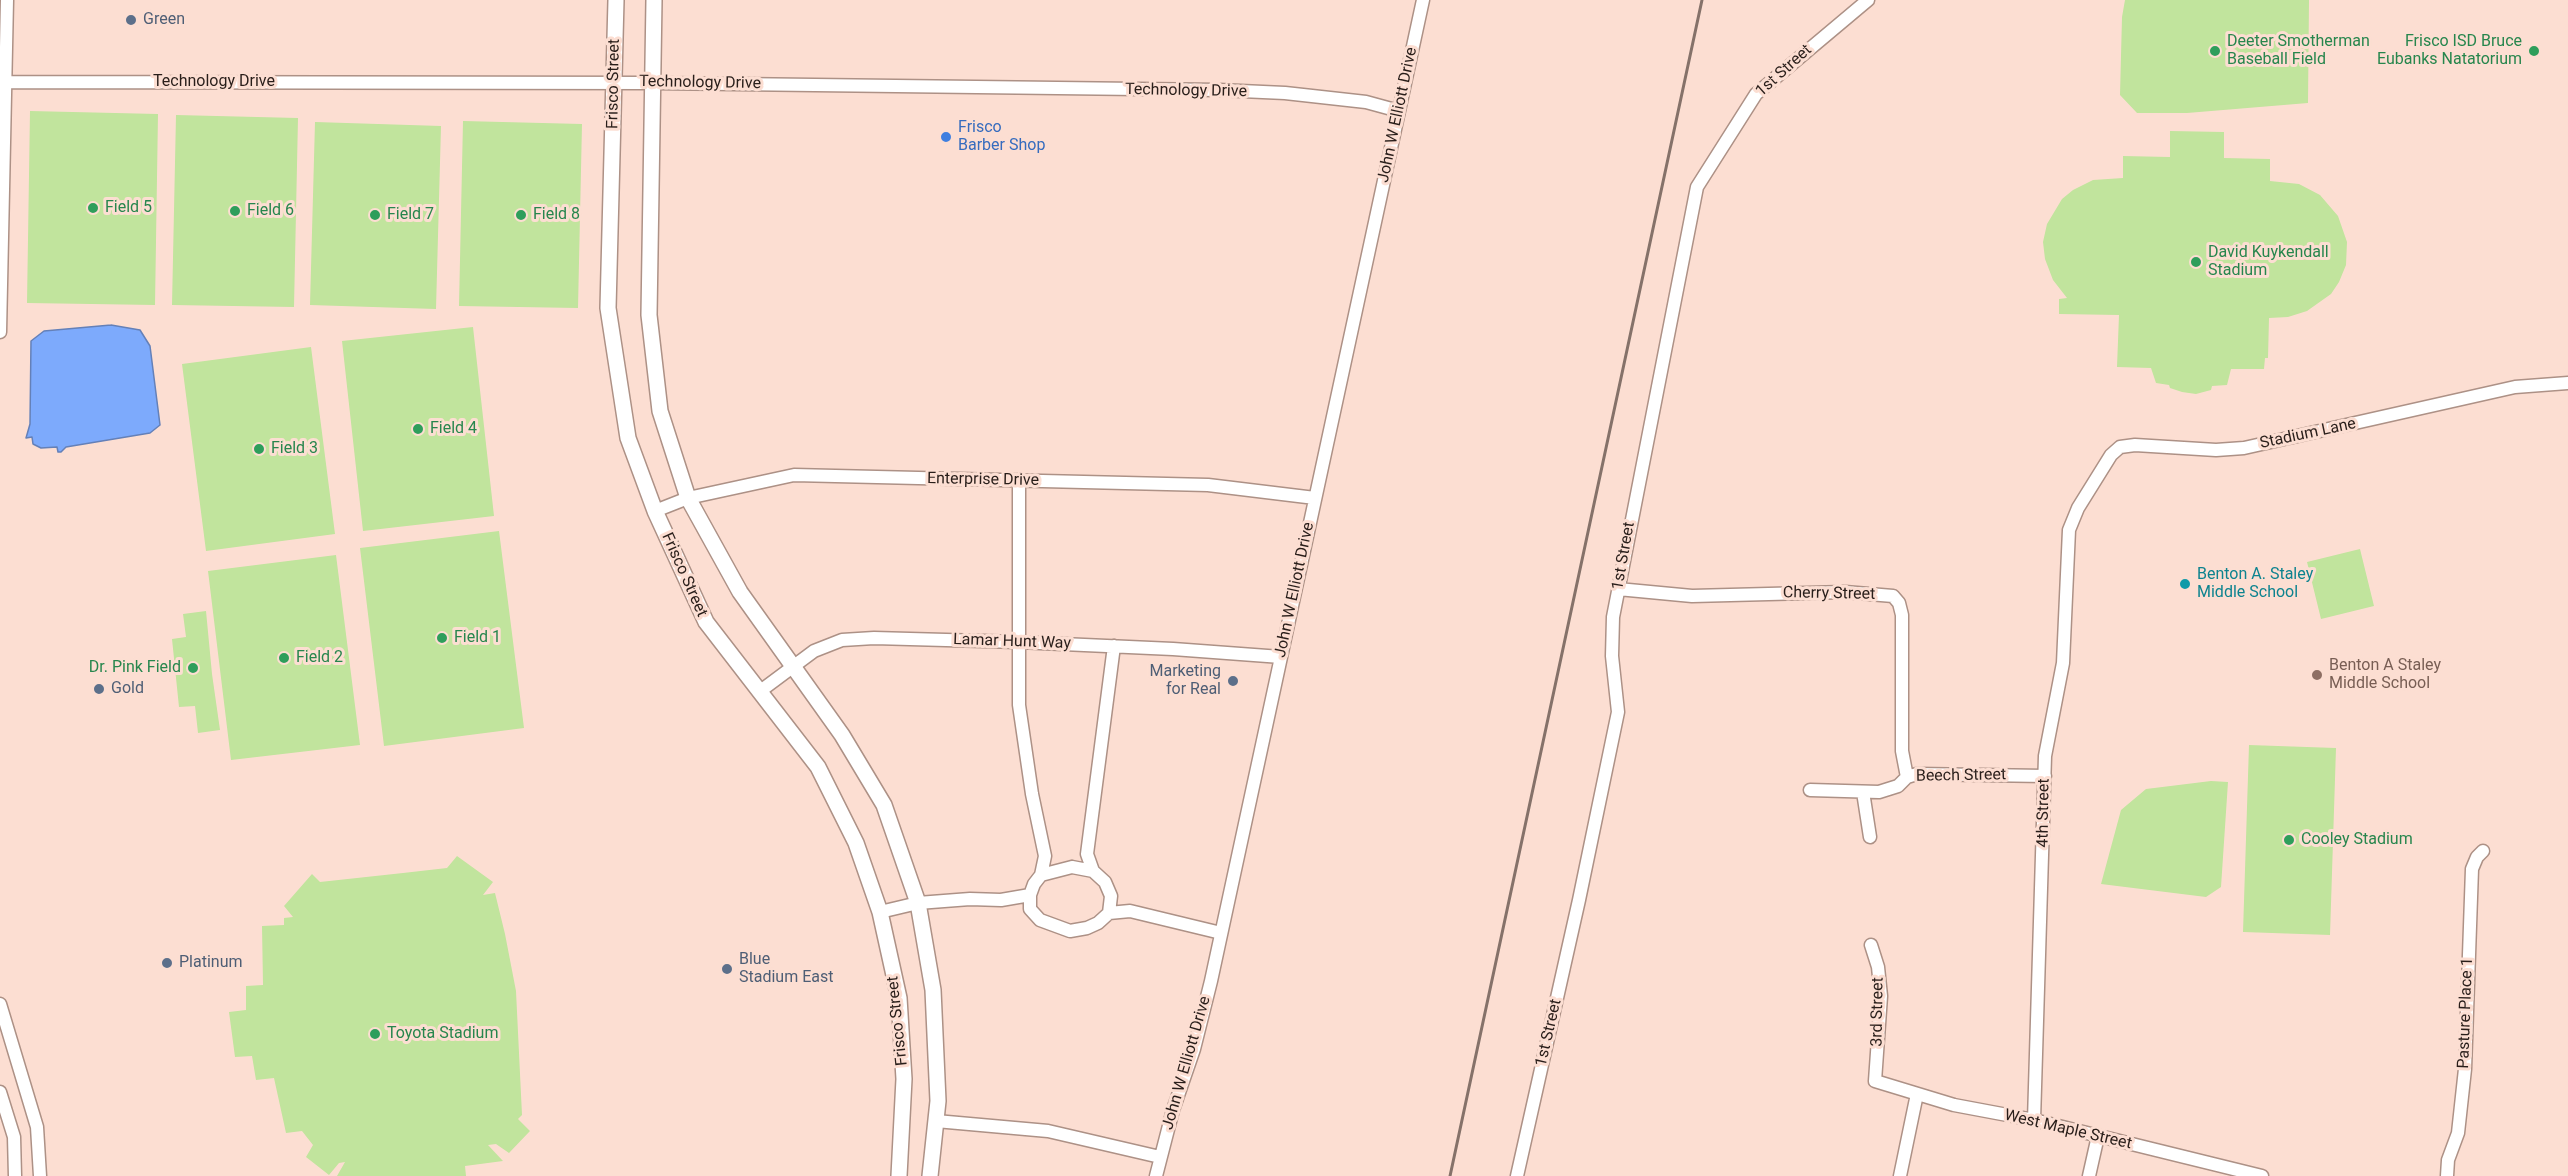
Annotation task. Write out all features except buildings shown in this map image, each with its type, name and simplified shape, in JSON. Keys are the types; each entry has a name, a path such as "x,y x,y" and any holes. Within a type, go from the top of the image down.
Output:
{"street":[{"path":"0,332 3,82 7,0"},
{"name":"Frisco Street","path":"616,0 608,308 628,438 655,511 706,622 818,767 856,843 880,912 899,998 904,1079 898,1176"},
{"name":"Frisco Street","path":"654,0 649,315 660,411 688,498 740,592 842,735 884,806 918,903 933,990 938,1101 930,1176"},
{"name":"John W Elliott Drive","path":"1156,1176 1194,1049 1221,933 1423,0"},
{"name":"1st Street","path":"1517,1176 1580,900 1618,712 1612,656 1613,617 1697,187 1756,94 1868,0"},
{"name":"Technology Drive","path":"3,82 653,82 1219,90 1285,93 1366,102 1399,111"},
{"name":"Stadium Lane","path":"2078,508 2111,455 2120,447 2135,445 2216,450 2244,448 2515,387 2568,383"},
{"name":"Enterprise Drive","path":"655,511 688,498 794,475 1208,485 1315,498"},
{"path":"1019,480 1019,705 1032,794 1046,856 1041,875 1030,895 1030,909"},
{"name":"4th Street","path":"2034,1120 2046,756 2063,663 2069,530 2078,508"},
{"name":"Cherry Street","path":"1618,589 1692,596 1845,592 1893,596 1899,603 1902,615 1902,751 1906,777"},
{"name":"Lamar Hunt Way","path":"759,692 814,651 842,640 874,638 1018,642 1281,657"},
{"path":"1114,646 1087,854 1093,871 1105,882 1111,896 1130,911"},
{"name":"Beech Street","path":"1810,790 1879,792 1898,786 1906,777 1917,774 2045,776"},
{"path":"1863,792 1870,837"},
{"name":"Pasture Place 1","path":"2446,1176 2448,1160 2458,1133 2465,1070 2472,869 2476,857 2483,851"},
{"path":"1072,867 1087,854"},
{"path":"1046,856 1058,870"},
{"path":"1041,875 1072,867 1093,871"},
{"path":"880,912 918,903 1001,900 1030,895"},
{"path":"1109,913 1111,896"},
{"path":"1001,900 1030,909 1040,920 1070,931 1098,923 1109,913 1130,911 1221,933"},
{"name":"3rd Street","path":"1871,945 1878,967 1881,996 1875,1081"},
{"path":"0,1004 37,1126 40,1176"},
{"name":"West Maple Street","path":"1875,1081 1954,1105 2034,1120 2262,1176"},
{"path":"0,1092 14,1137 15,1176"},
{"path":"1900,1176 1917,1094"},
{"path":"936,1121 1048,1131 1160,1157"},
{"path":"2090,1176 2098,1136"}],"green space":[{"name":"Deeter Smotherman Baseball Field","path":"2125,0 2309,0 2308,103 2187,113 2137,113 2120,95 2122,17"},
{"name":"Field 5","path":"30,111 158,114 155,305 27,303"},
{"name":"Field 6","path":"176,115 298,118 294,307 172,305"},
{"name":"Field 8","path":"463,121 582,124 578,308 459,306"},
{"name":"Field 7","path":"315,122 441,126 436,309 310,305"},
{"name":"David Kuykendall Stadium","path":"2170,131 2224,132 2224,158 2270,159 2270,181 2299,184 2320,195 2338,216 2347,242 2346,265 2331,294 2307,311 2288,317 2269,318 2268,358 2265,358 2264,369 2231,369 2227,385 2212,386 2211,390 2196,394 2156,383 2151,368 2117,367 2119,315 2059,314 2059,299 2067,298 2053,280 2045,259 2043,242 2047,224 2062,199 2073,190 2093,180 2123,178 2123,156 2170,157"},
{"name":"Field 4","path":"473,327 494,516 363,531 342,341"},
{"name":"Field 3","path":"311,347 335,534 206,551 182,364"},
{"name":"Field 1","path":"499,531 524,728 384,746 360,548"},
{"path":"2360,549 2374,606 2321,619 2307,562"},
{"name":"Field 2","path":"336,555 360,745 231,760 208,571"},
{"name":"Dr. Pink Field","path":"206,611 220,730 198,733 195,706 179,707 172,639 186,637 183,614"},
{"name":"Cooley Stadium","path":"2249,745 2336,748 2330,935 2243,932"},
{"path":"2211,781 2228,782 2221,887 2206,897 2101,884 2121,810 2146,789"},
{"name":"Toyota Stadium","path":"457,856 493,882 483,895 495,893 505,934 516,991 522,1115 518,1119 530,1131 509,1153 496,1144 488,1145 503,1161 465,1166 466,1176 337,1176 345,1162 339,1163 329,1175 306,1157 313,1145 302,1131 286,1133 274,1078 256,1080 252,1056 235,1057 229,1012 246,1010 246,986 263,985 262,926 284,925 284,918 293,917 284,906 312,874 320,882 447,868"}],"water":[{"path":"111,325 140,330 150,346 160,425 150,433 66,447 61,452 58,452 57,447 41,448 33,444 32,437 26,438 30,424 31,341 44,331"}],"railway":[{"path":"1450,1176 1702,0"}],"place":[{"name":"Green","path":"131,20"},
{"name":"Deeter Smotherman Baseball Field","path":"2215,51"},
{"name":"Frisco ISD Bruce Eubanks Natatorium","path":"2534,51"},
{"name":"Frisco Barber Shop","path":"946,137"},
{"name":"Field 5","path":"93,208"},
{"name":"Field 6","path":"235,211"},
{"name":"Field 7","path":"375,215"},
{"name":"Field 8","path":"521,215"},
{"name":"David Kuykendall Stadium","path":"2196,262"},
{"name":"Field 4","path":"418,429"},
{"name":"Field 3","path":"259,449"},
{"name":"Benton A. Staley Middle School","path":"2185,584"},
{"name":"Field 1","path":"442,638"},
{"name":"Field 2","path":"284,658"},
{"name":"Dr. Pink Field","path":"193,668"},
{"name":"Benton A Staley Middle School","path":"2317,675"},
{"name":"Marketing for Real","path":"1233,681"},
{"name":"Gold","path":"99,689"},
{"name":"Cooley Stadium","path":"2289,840"},
{"name":"Platinum","path":"167,963"},
{"name":"Blue Stadium East","path":"727,969"},
{"name":"Toyota Stadium","path":"375,1034"}]}
